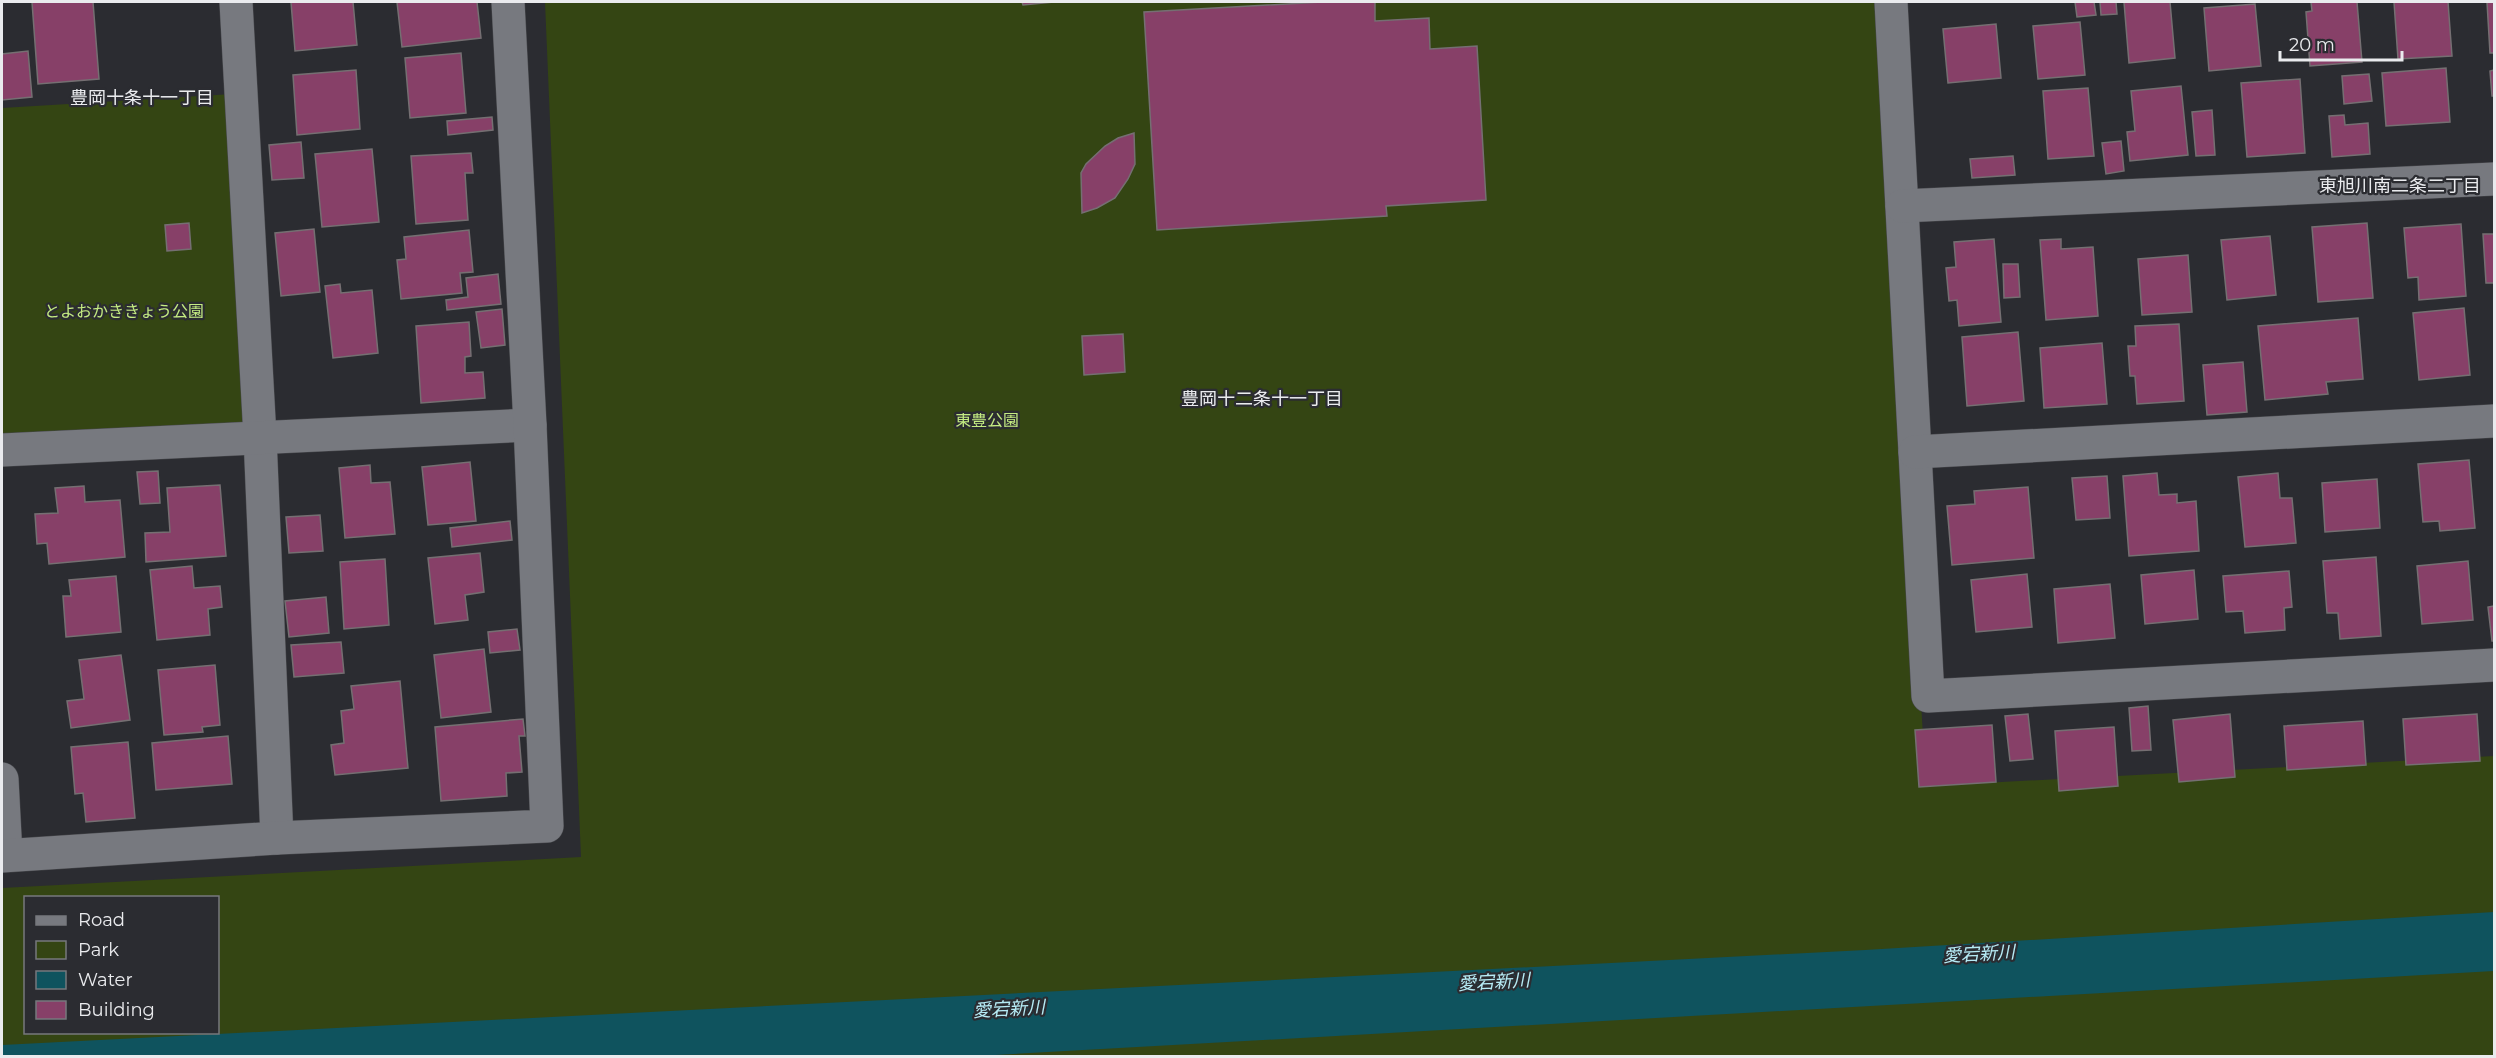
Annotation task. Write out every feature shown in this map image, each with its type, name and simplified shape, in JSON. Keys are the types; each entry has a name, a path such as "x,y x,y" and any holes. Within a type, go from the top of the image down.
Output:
{"street":[{"path":"236,2 260,437 277,838"},
{"path":"2,779 4,855 277,838 547,826 530,425 508,2"},
{"path":"1891,2 1928,696 2494,665"},
{"path":"1902,206 2494,179"},
{"path":"1915,452 2494,421"},
{"path":"2,450 530,425"}],"green space":[{"name":"東豊公園","path":"545,2 1879,2 1926,786 2494,756 2494,1056 2,1056 2,888 581,857"},
{"name":"とよおかききょう公園","path":"233,94 252,426 3,440 2,108"}],"water":[{"name":"愛宕新川","path":"2494,912 2494,971 978,1056 2,1056 2,1045 1865,950"}],"building":[{"path":"32,2 93,2 99,79 38,84"},
{"path":"291,2 353,2 357,45 295,51"},
{"path":"397,2 477,2 481,38 402,47"},
{"path":"1022,2 1054,2 1023,5"},
{"path":"1322,2 1375,2 1375,21 1429,18 1430,49 1477,46 1486,200 1386,206 1387,216 1157,230 1144,12"},
{"path":"2075,2 2094,2 2096,15 2077,17"},
{"path":"2100,2 2116,2 2117,14 2101,15"},
{"path":"2124,2 2170,2 2175,58 2129,63"},
{"path":"2311,2 2357,2 2362,62 2310,66 2306,12 2312,11"},
{"path":"2394,2 2448,2 2452,56 2398,59"},
{"path":"2487,2 2494,2 2494,53 2490,53"},
{"path":"2255,4 2261,66 2209,71 2204,8"},
{"path":"2080,22 2085,75 2038,79 2033,26"},
{"path":"1996,24 2001,78 1948,83 1943,29"},
{"path":"28,51 32,97 2,100 2,54"},
{"path":"461,53 466,113 410,118 405,58"},
{"path":"2446,68 2450,122 2386,126 2382,73"},
{"path":"356,70 360,129 297,135 293,75"},
{"path":"2494,70 2494,96 2492,96 2490,71"},
{"path":"2369,74 2372,101 2344,104 2342,76"},
{"path":"2300,79 2305,153 2247,157 2241,83"},
{"path":"2181,86 2188,155 2130,161 2127,132 2135,131 2131,91"},
{"path":"2088,88 2094,156 2048,159 2043,91"},
{"path":"2212,110 2215,155 2196,156 2192,112"},
{"path":"2344,115 2345,125 2368,123 2370,154 2332,157 2329,116"},
{"path":"492,117 493,130 448,135 447,121"},
{"path":"1134,133 1135,164 1128,179 1115,198 1082,213 1081,173 1086,164 1105,146 1118,138"},
{"path":"2121,141 2124,171 2106,174 2102,143"},
{"path":"301,142 304,178 272,180 269,145"},
{"path":"372,149 379,222 322,227 315,154"},
{"path":"471,153 473,173 465,173 468,220 416,224 411,156"},
{"path":"2013,156 2015,175 1972,178 1970,159"},
{"path":"189,223 191,249 167,251 165,225"},
{"path":"2367,223 2373,298 2318,302 2312,227"},
{"path":"2461,224 2466,296 2419,300 2418,277 2408,278 2404,228"},
{"path":"314,229 320,292 281,296 275,233"},
{"path":"469,230 473,272 460,273 462,293 401,299 397,260 406,259 404,237"},
{"path":"2483,234 2494,234 2494,283 2486,283"},
{"path":"2270,236 2276,295 2227,300 2221,240"},
{"path":"1994,239 2001,322 1959,326 1957,300 1949,301 1946,268 1956,267 1954,242"},
{"path":"2061,239 2061,249 2093,247 2098,316 2046,320 2040,240"},
{"path":"2188,255 2192,312 2142,315 2138,259"},
{"path":"2003,264 2018,264 2020,297 2004,298"},
{"path":"498,274 501,304 447,310 446,300 468,297 466,278"},
{"path":"340,284 341,293 372,290 378,353 333,358 325,286"},
{"path":"2464,308 2470,375 2419,380 2413,313"},
{"path":"502,309 505,345 481,348 476,312"},
{"path":"2358,318 2363,379 2326,382 2328,394 2265,400 2258,326"},
{"path":"469,322 471,356 465,357 465,373 483,372 485,398 421,403 416,326"},
{"path":"2179,324 2184,401 2137,404 2135,376 2130,376 2128,346 2136,346 2135,326"},
{"path":"2018,332 2024,401 1967,406 1962,337"},
{"path":"1123,334 1125,372 1084,375 1082,336"},
{"path":"2102,343 2107,404 2044,408 2040,348"},
{"path":"2243,362 2247,412 2207,415 2203,365"},
{"path":"2469,460 2475,528 2440,531 2439,521 2423,522 2418,464"},
{"path":"470,462 476,521 428,525 422,467"},
{"path":"370,465 371,483 390,482 395,534 345,538 339,468"},
{"path":"158,471 160,503 140,504 137,472"},
{"path":"2157,473 2159,495 2177,494 2177,503 2196,501 2199,551 2129,556 2123,476"},
{"path":"2278,473 2280,498 2292,498 2296,543 2245,547 2238,477"},
{"path":"2107,476 2110,518 2076,520 2072,478"},
{"path":"2377,479 2380,528 2325,532 2322,483"},
{"path":"220,485 226,556 146,562 145,533 170,532 167,488"},
{"path":"84,486 85,502 120,500 125,557 49,564 47,543 37,544 35,514 58,513 55,488"},
{"path":"2028,487 2034,558 1952,565 1947,506 1975,504 1974,491"},
{"path":"320,515 323,551 289,553 286,517"},
{"path":"510,521 512,540 452,547 450,528"},
{"path":"480,553 484,592 465,595 468,620 435,624 428,558"},
{"path":"2376,557 2381,636 2340,639 2338,613 2327,613 2323,561"},
{"path":"385,559 389,625 344,629 340,562"},
{"path":"2468,561 2473,620 2422,624 2417,566"},
{"path":"192,566 194,588 220,586 222,607 208,609 210,635 157,640 150,570"},
{"path":"2194,570 2198,619 2145,624 2141,575"},
{"path":"2289,571 2292,607 2284,608 2285,630 2245,633 2243,611 2226,612 2223,576"},
{"path":"2027,574 2032,627 1976,632 1971,580"},
{"path":"116,576 121,632 66,637 63,596 71,596 69,580"},
{"path":"2110,584 2115,638 2058,643 2054,589"},
{"path":"326,597 329,633 289,637 285,601"},
{"path":"2494,606 2494,641 2492,641 2488,607"},
{"path":"517,629 520,650 490,653 488,632"},
{"path":"341,642 344,673 294,677 291,645"},
{"path":"484,649 491,712 441,718 434,655"},
{"path":"121,655 130,720 71,728 67,701 84,699 79,660"},
{"path":"215,665 220,725 202,727 203,732 164,735 158,670"},
{"path":"400,681 408,768 335,775 331,745 344,743 341,711 354,709 351,686"},
{"path":"2148,706 2151,750 2132,751 2129,708"},
{"path":"2028,714 2033,759 2010,761 2005,716"},
{"path":"2230,714 2235,777 2179,782 2173,720"},
{"path":"2477,714 2480,761 2406,765 2403,719"},
{"path":"523,719 525,736 519,736 522,772 506,773 507,796 441,801 435,727"},
{"path":"2363,721 2366,765 2287,770 2284,726"},
{"path":"1992,725 1996,782 1919,787 1915,730"},
{"path":"2114,727 2118,786 2059,791 2055,731"},
{"path":"228,736 232,784 156,790 152,743"},
{"path":"128,742 135,818 86,822 83,793 75,794 71,747"}],"district":[{"name":"豊岡十条十一丁目","path":"142,98"},
{"name":"東旭川南二条二丁目","path":"2400,186"},
{"name":"豊岡十二条十一丁目","path":"1262,399"}]}
